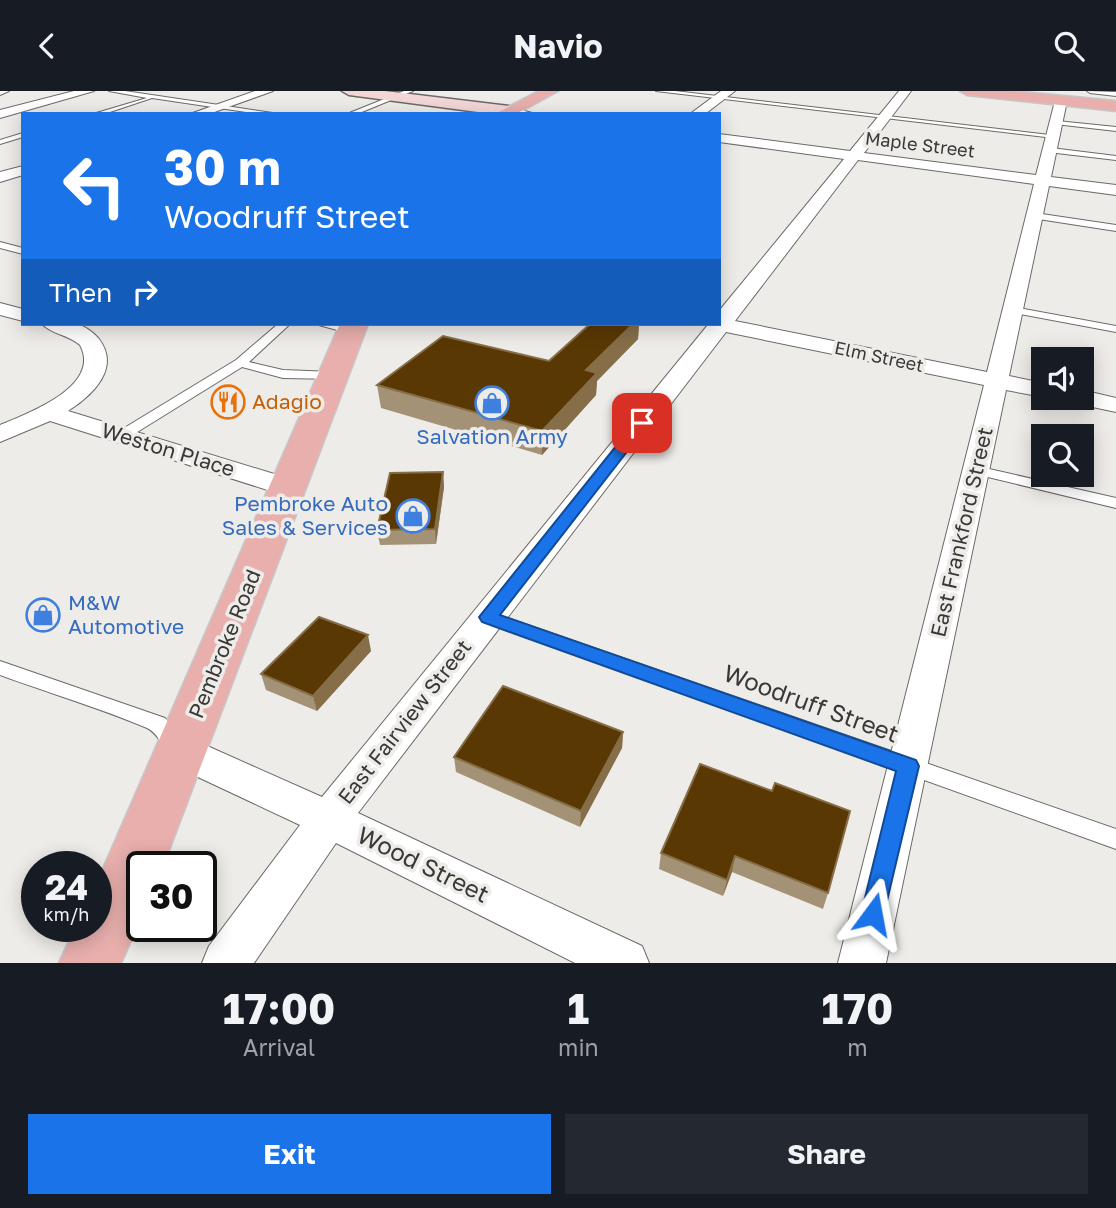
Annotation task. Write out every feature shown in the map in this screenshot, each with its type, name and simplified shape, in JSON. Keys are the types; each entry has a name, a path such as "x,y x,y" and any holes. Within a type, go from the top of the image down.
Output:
{"main road":[{"path":"506,112 551,91"},
{"path":"967,91 1056,127 1116,106"},
{"name":"Pembroke Road","path":"90,963 130,877 182,752 333,376 342,326"}],"street":[{"path":"0,114 88,91"},
{"path":"202,112 267,91"},
{"name":"East Fairview Street","path":"721,320 905,91"},
{"path":"360,92 402,94 506,112"},
{"path":"699,112 724,94"},
{"name":"East Frankford Street","path":"862,963 1056,127"},
{"name":"Maple Street","path":"721,138 1116,190"},
{"path":"0,177 21,171"},
{"path":"0,177 21,182"},
{"path":"0,309 21,314"},
{"name":"Elm Street","path":"721,325 1031,388"},
{"path":"0,434 49,413 80,392 95,369 97,357 92,343 64,326"},
{"name":"East Fairview Street","path":"226,963 329,819 716,326"},
{"path":"1094,400 1116,405"},
{"name":"Weston Place","path":"49,413 287,487"},
{"name":"Wood Street","path":"182,752 329,819 625,963"}],"lane":[{"path":"0,93 6,91"},
{"path":"112,91 262,112"},
{"path":"659,91 724,94 884,116 1116,129"},
{"path":"1090,91 1116,94"},
{"path":"355,112 402,94"},
{"path":"103,112 154,97"},
{"path":"1056,127 1116,158"},
{"path":"0,142 21,136"},
{"path":"1035,216 1116,228"},
{"path":"0,245 21,250"},
{"path":"1013,310 1116,329"},
{"path":"121,436 240,363 282,326"},
{"path":"240,363 283,374 333,376"},
{"path":"976,470 1116,503"},
{"name":"Woodruff Street","path":"488,617 1116,839"},
{"path":"0,668 158,724 182,752"}],"building":[{"path":"588,326 631,326 586,370 597,373 542,431 377,385 443,336 549,361"},
{"name":"Pembroke Auto Sales & Services","path":"443,472 435,529 377,530 390,473"},
{"path":"319,617 368,635 313,696 261,674"},
{"path":"503,686 623,732 581,811 454,757"},
{"path":"700,764 772,791 775,783 850,811 828,893 735,856 727,880 661,853"}],"place":[{"name":"Adagio","path":"228,402"},
{"name":"Salvation Army","path":"492,403"},
{"name":"Pembroke Auto Sales & Services","path":"413,516"},
{"name":"M&W Automotive","path":"43,615"}],"route":[{"path":"642,423 488,617 908,766 873,914"}]}
